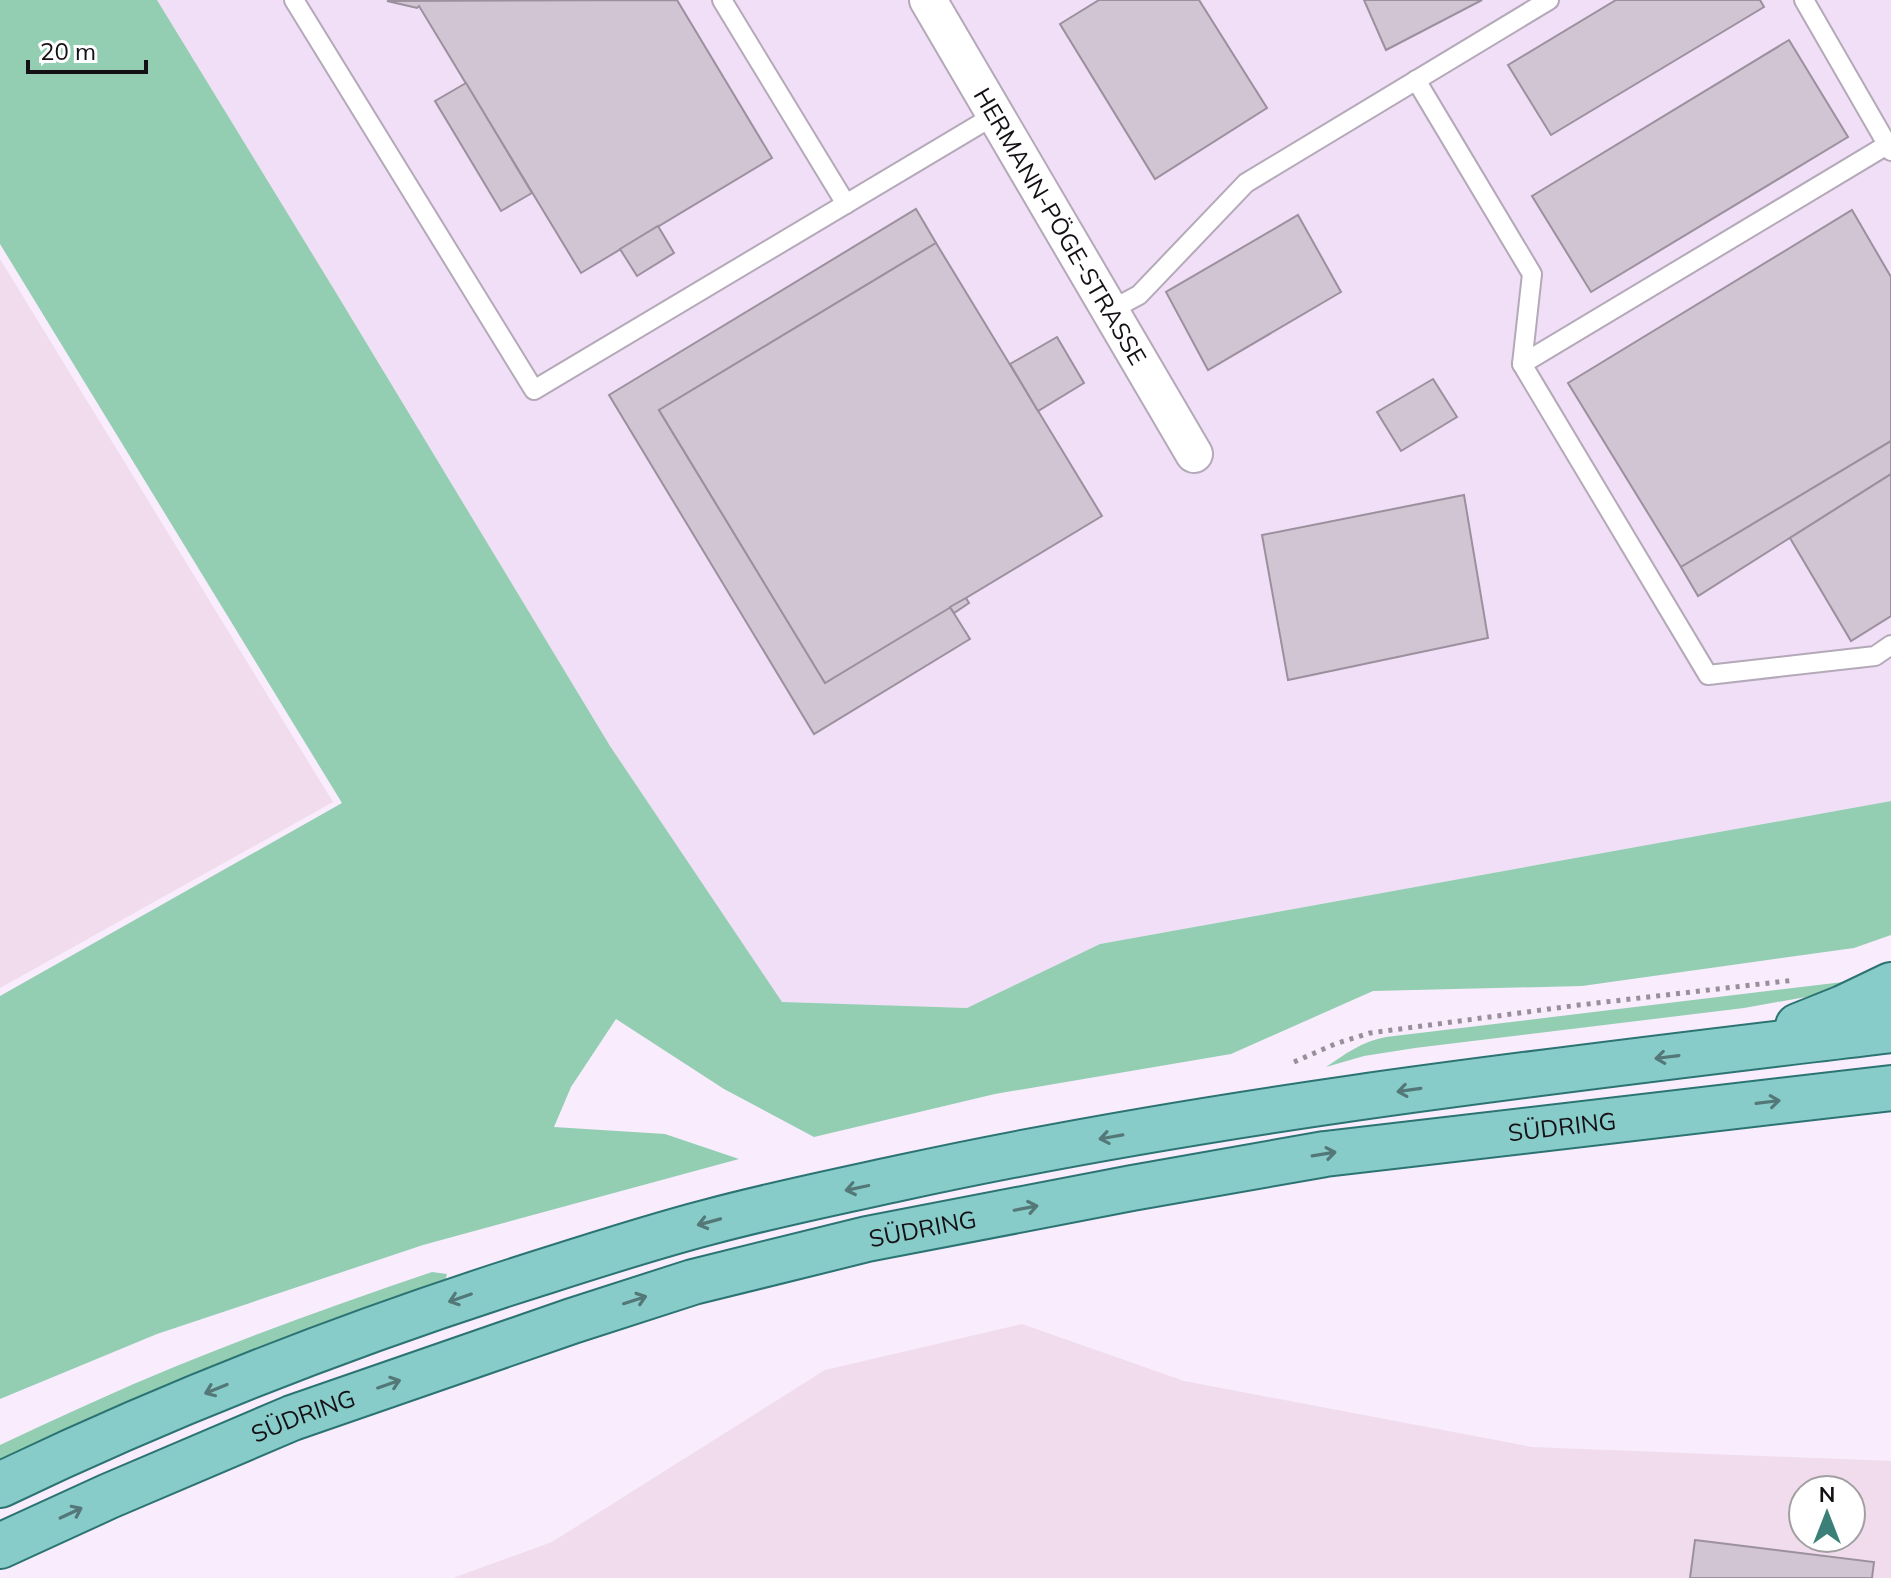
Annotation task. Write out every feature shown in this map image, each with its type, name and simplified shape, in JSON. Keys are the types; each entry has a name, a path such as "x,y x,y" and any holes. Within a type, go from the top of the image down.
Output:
{"main road":[{"path":"1744,1048 1891,985"},
{"path":"0,1485 139,1421 407,1317 627,1245 784,1203 983,1160 1188,1122 1494,1079 1891,1030"},
{"name":"SÜDRING","path":"0,1546 292,1418 693,1282 867,1239 1325,1154 1891,1088"}],"street":[{"name":"HERMANN-PÖGE-STRASSE","path":"928,0 1194,454"}],"lane":[{"path":"294,0 534,390 995,115"},
{"path":"722,0 846,204"},
{"path":"1109,311 1139,295 1246,183 1549,0"},
{"path":"1522,364 1889,148 1804,0"},
{"path":"1416,80 1532,274 1522,364 1708,675 1875,656 1891,645"}],"path":[{"path":"1294,1063 1335,1044 1370,1033 1802,979"}],"shaded area":[{"path":"157,0 1891,0 1891,801 1100,944 967,1008 782,1003 610,746"},
{"path":"0,259 333,802 0,988"},
{"path":"1022,1324 1184,1381 1532,1447 1891,1461 1891,1578 453,1578 552,1542 825,1370"}],"green space":[{"path":"0,0 157,0 610,746 782,1002 967,1008 1100,944 1891,801 1891,935 1854,948 1582,986 1373,991 1231,1054 995,1094 814,1137 724,1089 616,1019 571,1087 554,1127 665,1134 739,1159 423,1245 157,1334 0,1399 0,996 342,803 0,244"},
{"path":"1860,980 1806,997 1744,1008 1415,1048 1364,1056 1326,1067 1362,1045 1386,1037"},
{"path":"432,1272 447,1274 445,1281 280,1340 183,1379 0,1462 0,1445 111,1394 242,1340"}],"building":[{"path":"677,0 772,158 581,273 419,6 387,1"},
{"path":"1099,0 1199,0 1267,108 1155,179 1060,24"},
{"path":"1364,0 1482,0 1386,50"},
{"path":"1616,0 1760,0 1764,7 1551,135 1508,65"},
{"path":"1789,40 1848,137 1591,292 1532,196"},
{"path":"466,83 532,193 501,211 435,101"},
{"path":"916,209 936,243 659,410 825,683 950,607 970,639 814,734 609,395"},
{"path":"1852,210 1891,277 1891,441 1681,567 1568,383"},
{"path":"1298,215 1341,292 1208,370 1166,292"},
{"path":"658,226 674,253 637,276 620,249"},
{"path":"936,243 1102,516 825,683 659,410"},
{"path":"1057,337 1084,383 1038,411 1010,364"},
{"path":"1433,379 1457,417 1401,451 1377,412"},
{"path":"1891,441 1891,474 1698,596 1681,567"},
{"path":"1891,474 1891,616 1851,641 1790,538"},
{"path":"1464,495 1488,638 1288,680 1262,535"},
{"path":"966,598 969,603 954,613 950,607"},
{"path":"1695,1540 1787,1551 1787,1554 1874,1562 1872,1578 1690,1578"}]}
